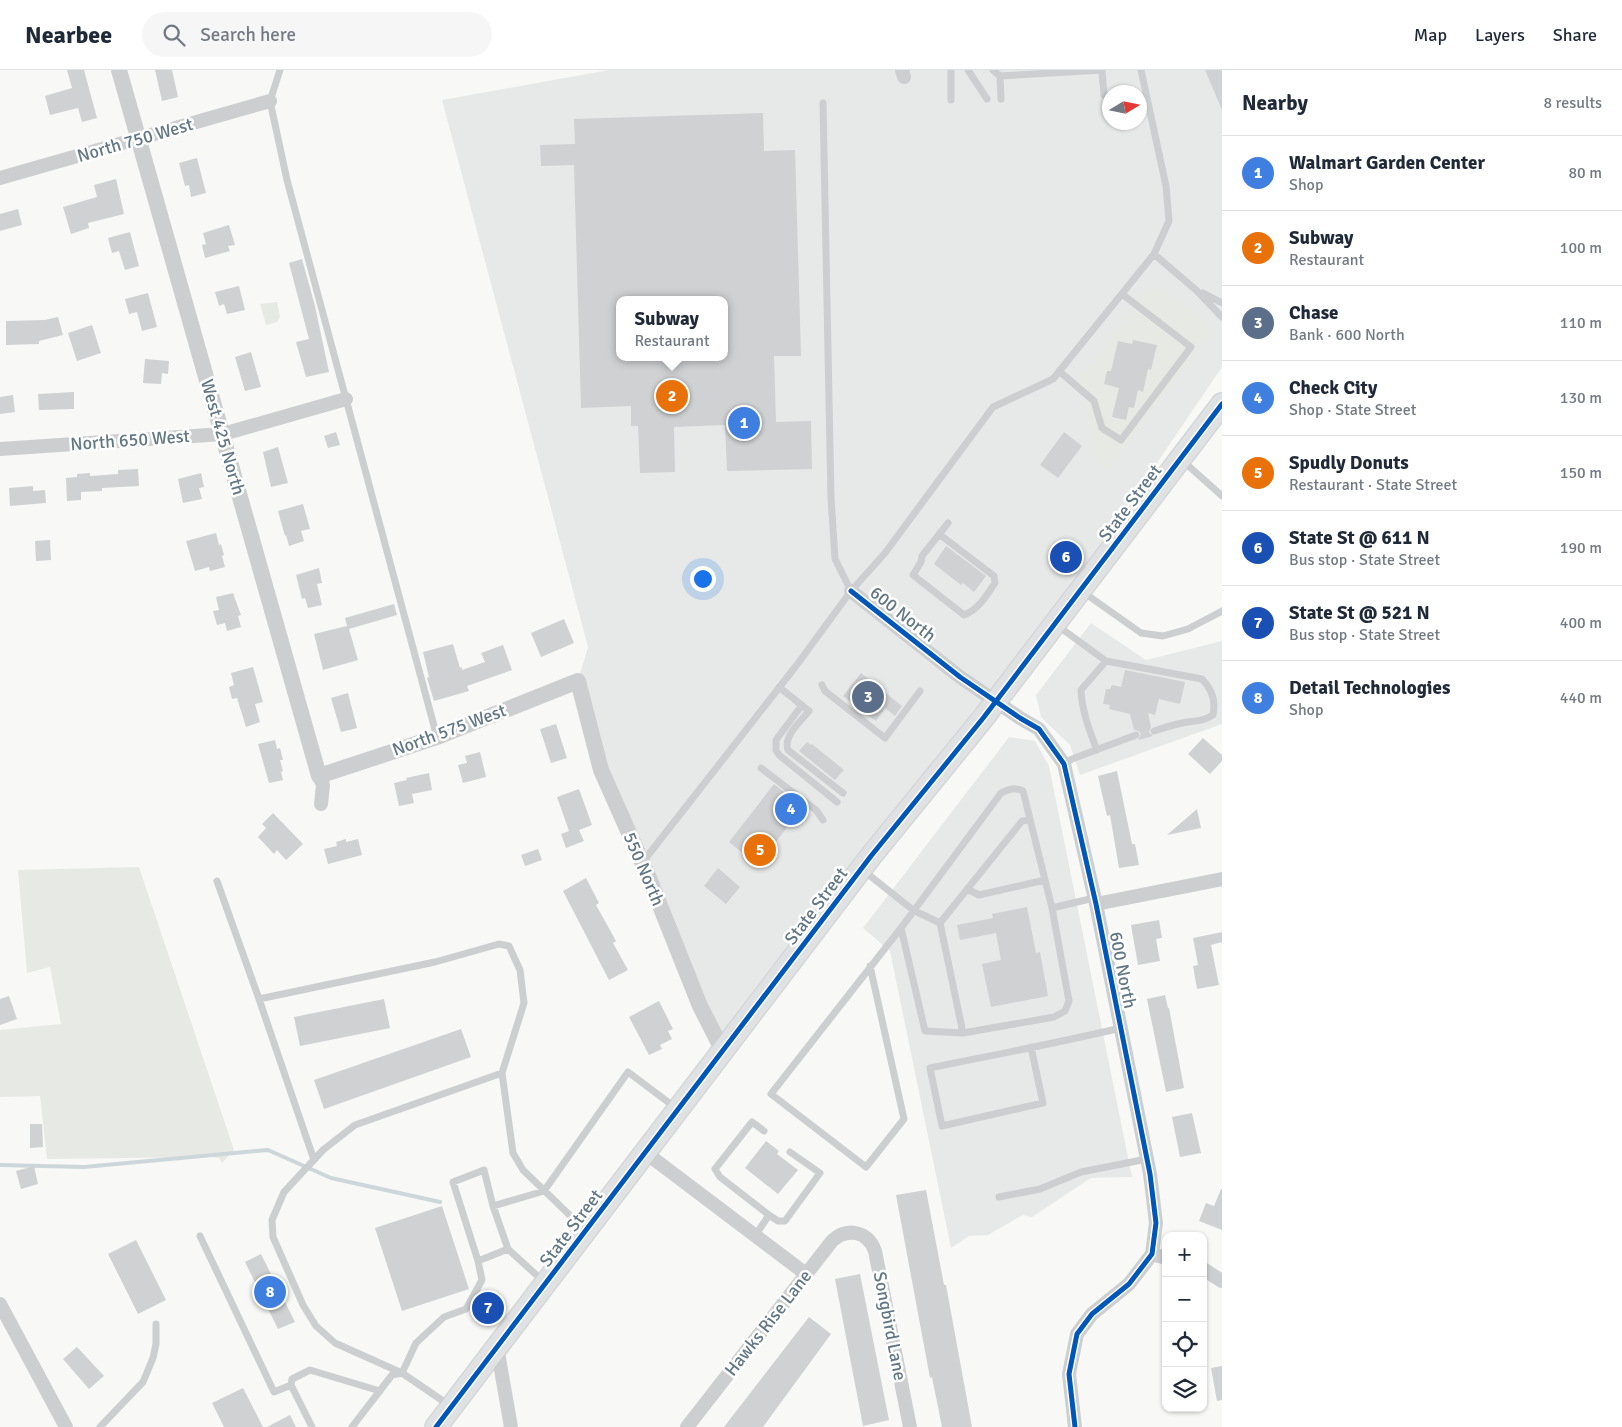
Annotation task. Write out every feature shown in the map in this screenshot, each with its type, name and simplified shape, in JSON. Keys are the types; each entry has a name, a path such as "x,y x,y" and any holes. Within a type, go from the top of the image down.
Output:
{"main road":[{"name":"State Street","path":"436,1427 861,869 996,702 1222,404"}],"street":[{"name":"West 425 North","path":"118,70 323,785 321,804"},
{"name":"North 750 West","path":"0,178 270,102"},
{"name":"North 650 West","path":"0,449 223,434 346,399"},
{"name":"600 North","path":"851,591 960,677 1039,729 1064,764 1095,901 1147,1159 1156,1223 1152,1254"},
{"name":"North 575 West","path":"319,776 437,736 578,681"},
{"name":"550 North","path":"578,681 601,770 642,863 700,1006 723,1051"},
{"path":"1095,901 1222,879"},
{"path":"646,1153 806,1274"},
{"name":"Hawks Rise Lane","path":"687,1427 837,1236 846,1232 857,1232"},
{"name":"Songbird Lane","path":"857,1232 870,1240 875,1251 910,1427"},
{"path":"1076,1427 1069,1374 1077,1334 1092,1314 1129,1284 1152,1254 1162,1257"},
{"path":"1207,1272 1222,1281"},
{"path":"0,1304 66,1427"},
{"path":"498,1348 512,1427"}],"lane":[{"path":"280,70 270,102 287,180 437,736"},
{"path":"951,70 951,100"},
{"path":"968,70 987,99"},
{"path":"994,70 1000,76 1001,99"},
{"path":"1000,76 1020,72 1102,70 1103,85"},
{"path":"642,863 851,591 885,553 993,407 1053,378 1154,254 1169,221 1166,186 1141,70"},
{"path":"823,104 830,498 835,560 851,591"},
{"path":"1154,254 1196,290 1222,316"},
{"path":"1196,290 1222,303"},
{"path":"1059,371 1094,401 1102,428 1121,440 1191,346 1122,294"},
{"path":"1180,459 1222,496"},
{"path":"939,534 994,576 995,583 979,606 964,616 913,575 921,562 922,556 939,534 948,523"},
{"path":"1080,591 1140,633 1163,636 1188,629 1222,611"},
{"path":"1056,624 1106,661 1202,680 1209,687 1213,698 1213,715 1204,721 1184,722 1154,730"},
{"path":"1097,750 1089,730 1081,690 1106,661"},
{"path":"822,685 825,691 885,738 920,691"},
{"path":"779,687 809,711 788,738 786,746 788,750 843,794"},
{"path":"802,705 776,740 776,750 779,755 837,802"},
{"path":"1064,764 1072,759 1136,735"},
{"path":"761,768 816,810 823,820"},
{"path":"870,966 904,1119 866,1167 771,1094 870,966 902,928 913,910 1001,793 1009,789 1023,791 1052,908 1068,1001 1065,1011 1054,1017 963,1033 925,1031 902,928"},
{"path":"940,923 1022,821 1030,820"},
{"path":"861,869 913,910 940,923"},
{"path":"967,890 979,894 1045,880"},
{"path":"216,881 314,1160"},
{"path":"1052,908 1095,901"},
{"path":"940,923 963,1033"},
{"path":"259,999 435,962 499,944 509,946 520,970 524,1003 502,1073 513,1153 523,1170 586,1231"},
{"path":"1031,1047 1043,1103 942,1126 930,1068 1121,1028"},
{"path":"493,1206 544,1191 628,1072 679,1110"},
{"path":"452,1407 402,1373 336,1343 316,1326 303,1305 273,1237 272,1220 284,1192 323,1150 355,1125 502,1073"},
{"path":"764,1131 752,1122 715,1169 720,1177 778,1221 785,1221 820,1173 790,1152"},
{"path":"999,1197 1040,1189 1081,1172 1147,1159"},
{"path":"402,1373 416,1343 444,1317 466,1309 482,1280 478,1261 452,1182 484,1170 493,1206 508,1249 546,1284"},
{"path":"755,1236 768,1215"},
{"path":"200,1236 274,1392 291,1385"},
{"path":"478,1261 508,1249"},
{"path":"100,1427 143,1382 156,1344 156,1324"},
{"path":"312,1427 291,1385 292,1379 310,1370 380,1391"},
{"path":"352,1427 392,1375 402,1373"}],"shaded area":[{"path":"609,70 1222,70 1222,367 995,702 723,1051 601,770 578,681 588,647 442,100"},
{"path":"1155,287 1160,288 1205,322 1208,337 1106,470 1097,462 1082,380 1083,374 1148,290"},
{"path":"277,302 280,317 277,322 266,325 260,304"},
{"path":"1091,623 1146,660 1222,641 1222,724 1080,775 1070,745 1041,717 1036,695"},
{"path":"1009,737 1035,741 1049,766 1132,1177 1091,1178 1032,1217 1023,1215 988,1235 969,1236 951,1248 890,951 863,928"},
{"path":"139,867 234,1150 222,1163 219,1158 211,1157 47,1159 40,1096 0,1097 0,1030 61,1024 50,967 27,973 18,870"}],"building":[{"path":"67,70 84,70 97,118 82,122 78,108 50,115 45,96 72,88"},
{"path":"155,70 172,70 178,97 162,101"},
{"path":"1205,70 1222,70 1222,110"},
{"path":"763,113 764,151 795,150 801,356 774,356 776,422 811,421 812,469 727,471 725,425 674,427 675,472 640,473 638,426 631,426 631,406 581,408 574,165 541,166 540,145 575,144 574,119"},
{"path":"197,158 206,193 191,197 189,185 185,186 179,163"},
{"path":"116,179 124,214 88,223 89,228 71,234 63,207 97,197 94,185"},
{"path":"18,209 22,225 0,231 0,214"},
{"path":"229,225 235,245 228,246 230,251 205,258 202,245 206,244 203,233"},
{"path":"130,232 139,266 125,270 119,251 112,253 108,238"},
{"path":"302,259 315,306 329,372 306,377 296,342 309,339 289,263"},
{"path":"239,286 245,310 227,314 224,304 219,306 215,292"},
{"path":"148,293 157,327 142,331 137,312 129,314 125,299"},
{"path":"58,317 63,335 39,341 39,344 6,345 6,321 45,320"},
{"path":"92,325 101,353 77,361 68,333"},
{"path":"1133,340 1157,345 1151,370 1148,369 1143,392 1138,390 1134,408 1129,407 1126,420 1112,417 1119,388 1104,384 1107,371 1111,371 1118,341 1132,344"},
{"path":"251,352 261,387 245,391 235,357"},
{"path":"145,359 169,361 168,374 162,373 161,384 143,383"},
{"path":"74,392 74,409 39,410 38,394"},
{"path":"13,395 15,412 0,414 0,397"},
{"path":"336,432 340,445 328,448 324,436"},
{"path":"1064,432 1082,446 1058,478 1040,465"},
{"path":"278,447 288,483 271,487 263,452"},
{"path":"138,469 139,486 102,488 102,491 81,492 81,500 67,501 66,478 77,477 77,474 90,473 90,476 118,474 118,470"},
{"path":"201,473 204,487 199,488 202,499 183,503 178,479"},
{"path":"33,486 33,491 45,490 46,503 10,506 9,488"},
{"path":"303,504 310,529 301,531 304,541 289,546 278,511"},
{"path":"216,533 224,555 222,556 225,567 210,571 209,567 195,571 186,541"},
{"path":"50,540 51,560 36,561 35,541"},
{"path":"946,546 986,576 974,592 963,583 961,585 934,564"},
{"path":"319,568 322,583 317,584 322,605 308,608 305,598 302,599 296,575"},
{"path":"233,593 241,615 238,616 241,627 227,631 225,623 217,625 213,611 219,610 216,597"},
{"path":"394,604 397,615 349,629 358,660 323,670 314,634 347,626 345,618"},
{"path":"564,619 574,643 541,657 531,633"},
{"path":"453,644 462,670 485,662 481,653 503,645 512,670 467,686 469,691 434,701 427,678 429,677 423,652"},
{"path":"253,667 263,702 255,704 260,722 246,727 237,698 232,699 229,687 234,685 231,673"},
{"path":"1125,670 1185,682 1180,704 1159,699 1155,715 1148,713 1151,727 1149,732 1153,736 1138,740 1141,734 1139,731 1134,730 1130,714 1109,709 1110,705 1103,704 1106,689 1110,689 1112,685 1121,687"},
{"path":"861,673 902,706 895,716 885,708 876,721 843,696"},
{"path":"348,693 357,728 341,732 331,698"},
{"path":"556,724 567,758 551,763 540,729"},
{"path":"1203,738 1222,755 1222,761 1210,774 1188,754"},
{"path":"275,740 277,749 280,748 283,760 280,760 283,780 269,783 258,744"},
{"path":"807,742 844,770 835,780 799,751"},
{"path":"480,752 486,777 463,783 458,765 467,763 465,756"},
{"path":"1117,771 1132,844 1135,844 1139,865 1119,868 1110,815 1107,816 1098,776"},
{"path":"429,773 432,790 412,794 414,803 399,806 394,783 407,780 406,778"},
{"path":"774,784 803,807 758,865 729,842"},
{"path":"579,789 592,825 579,830 584,841 566,848 561,834 569,831 557,797"},
{"path":"1197,809 1201,828 1167,835"},
{"path":"273,813 303,844 286,860 277,850 274,854 258,837 266,828 262,824"},
{"path":"346,839 346,842 358,839 362,855 328,864 324,849 337,846 336,842"},
{"path":"538,849 542,860 525,866 521,855"},
{"path":"718,868 740,887 726,904 704,886"},
{"path":"586,878 599,903 596,905 616,941 613,943 628,970 609,980 563,891"},
{"path":"1027,907 1036,953 1040,952 1048,996 991,1007 982,964 1001,960 996,933 960,940 957,925 993,918 992,914"},
{"path":"1159,920 1162,938 1156,939 1160,961 1138,965 1131,925"},
{"path":"1222,932 1222,942 1211,945 1219,985 1197,989 1193,966 1198,965 1193,938"},
{"path":"1165,995 1184,1088 1166,1092 1147,999"},
{"path":"9,996 17,1019 0,1025 0,999"},
{"path":"384,999 390,1028 300,1046 294,1017"},
{"path":"659,1001 673,1029 668,1031 672,1039 660,1045 662,1049 649,1055 629,1017"},
{"path":"461,1029 471,1057 324,1109 314,1080"},
{"path":"1192,1113 1201,1153 1180,1157 1172,1117"},
{"path":"30,1124 42,1124 43,1147 30,1148"},
{"path":"766,1141 779,1151 777,1154 798,1170 778,1194 745,1168"},
{"path":"34,1166 38,1184 21,1189 16,1171"},
{"path":"1221,1189 1222,1230 1199,1221 1206,1203 1214,1206"},
{"path":"926,1190 944,1285 946,1285 972,1427 942,1427 932,1377 930,1378 896,1195"},
{"path":"442,1206 469,1289 402,1311 375,1228"},
{"path":"136,1240 166,1300 138,1314 108,1254"},
{"path":"261,1254 295,1322 278,1329 245,1262"},
{"path":"860,1274 889,1420 863,1426 835,1279"},
{"path":"809,1317 831,1334 763,1427 724,1427"},
{"path":"77,1347 104,1376 89,1389 63,1359"},
{"path":"1222,1366 1222,1400 1217,1401 1211,1368"},
{"path":"243,1388 263,1427 224,1427 212,1403"},
{"path":"290,1415 296,1427 267,1427"}],"waterway":[{"path":"0,1165 84,1167 268,1150 331,1178 440,1202"}],"cycle path":[{"path":"436,1427 871,856 984,717 1222,404"},
{"path":"851,591 960,677 1039,729 1064,764 1096,904 1150,1174 1156,1223 1152,1254 1129,1284 1092,1314 1077,1334 1069,1374 1075,1427"}],"place":[{"name":"Subway","path":"672,396"},
{"name":"Walmart Garden Center","path":"744,423"},
{"name":"State St @ 611 N","path":"1066,557"},
{"name":"Chase","path":"868,697"},
{"name":"Check City","path":"791,809"},
{"name":"Spudly Donuts","path":"760,850"},
{"name":"Detail Technologies","path":"270,1292"},
{"name":"State St @ 521 N","path":"488,1308"}]}
